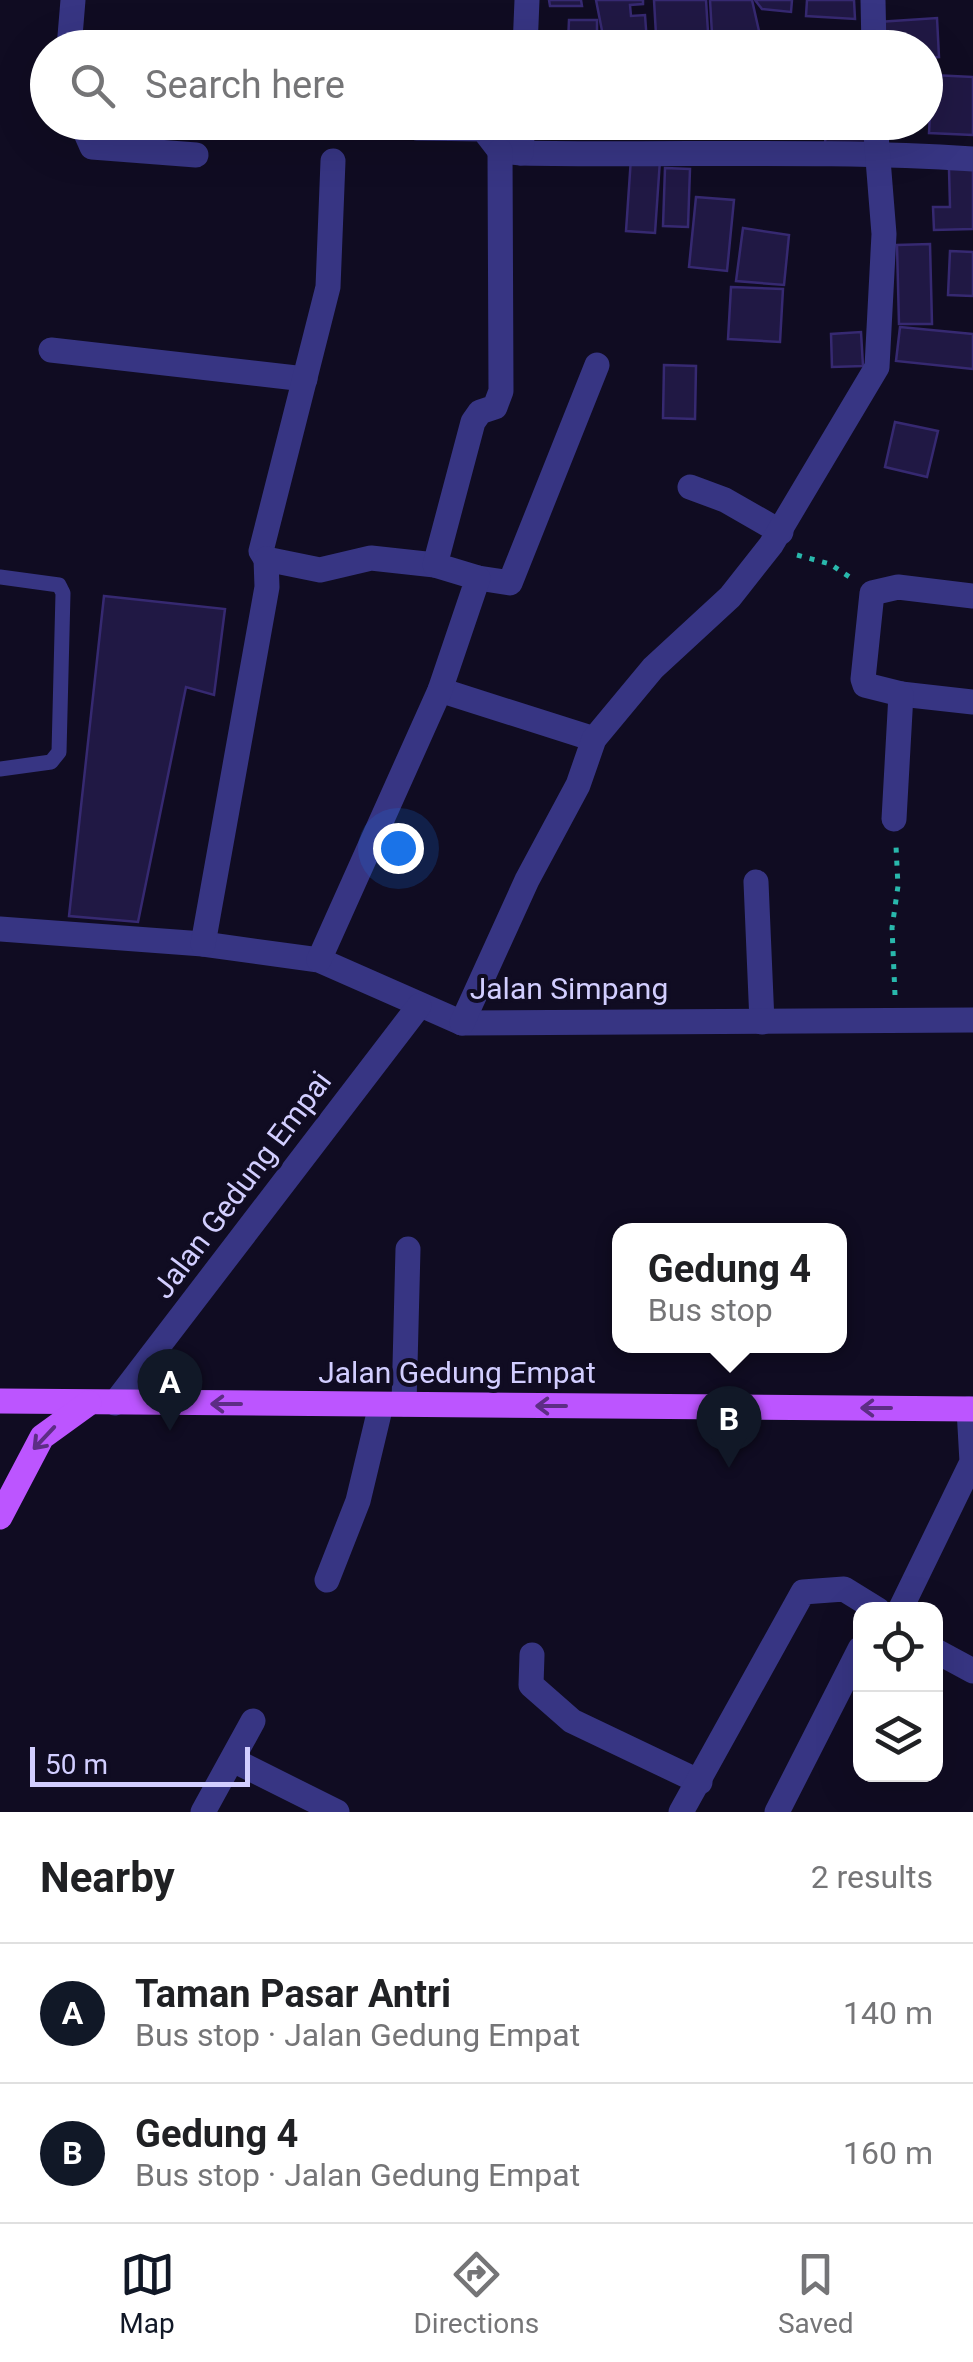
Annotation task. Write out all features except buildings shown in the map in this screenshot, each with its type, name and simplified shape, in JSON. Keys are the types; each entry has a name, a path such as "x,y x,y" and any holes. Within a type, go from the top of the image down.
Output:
{"main road":[{"name":"Jalan Gedung Empat","path":"0,1401 971,1409"},
{"path":"0,1517 42,1437 89,1402"}],"street":[{"path":"71,30 72,0"},
{"path":"526,30 527,0"},
{"path":"873,0 874,30"},
{"path":"89,140 92,146 196,154"},
{"path":"496,140 511,152 720,156 875,152 973,159"},
{"path":"436,565 473,422 480,412 495,408 501,391 511,152 515,140"},
{"path":"462,1023 519,898 578,785 594,739 652,668 730,596 776,538 877,367 884,234 875,140"},
{"path":"203,944 267,587 266,560 260,552 328,287 333,162"},
{"path":"50,350 204,369 240,368 305,380"},
{"path":"266,560 320,570 370,558 436,565 478,578 510,582 597,365"},
{"path":"690,487 725,500 776,538"},
{"path":"319,960 440,690 478,578"},
{"path":"973,596 898,587 872,593 863,678 865,684 901,694 973,702"},
{"path":"440,690 594,739"},
{"path":"894,818 901,694"},
{"path":"756,882 762,1022"},
{"name":"Jalan Simpang","path":"0,929 203,944 319,960 462,1023 973,1020"},
{"name":"Jalan Gedung Empai","path":"116,1403 420,1006"},
{"path":"327,1580 393,1405 408,1250"},
{"path":"904,1602 972,1462 971,1409"},
{"path":"681,1812 803,1592 844,1589 865,1602"},
{"path":"943,1655 973,1671"},
{"path":"532,1656 531,1685 572,1721 700,1782"},
{"path":"777,1812 853,1662"},
{"path":"203,1812 253,1721"},
{"path":"233,1760 337,1812"}],"lane":[{"path":"0,577 59,585 63,593 60,752 51,762 0,768"}],"path":[{"path":"776,538 830,564 872,593"},
{"path":"894,818 898,886 892,928 896,1022"}],"place":[{"name":"Taman Pasar Antri","path":"170,1431"},
{"name":"Gedung 4","path":"729,1468"}]}
